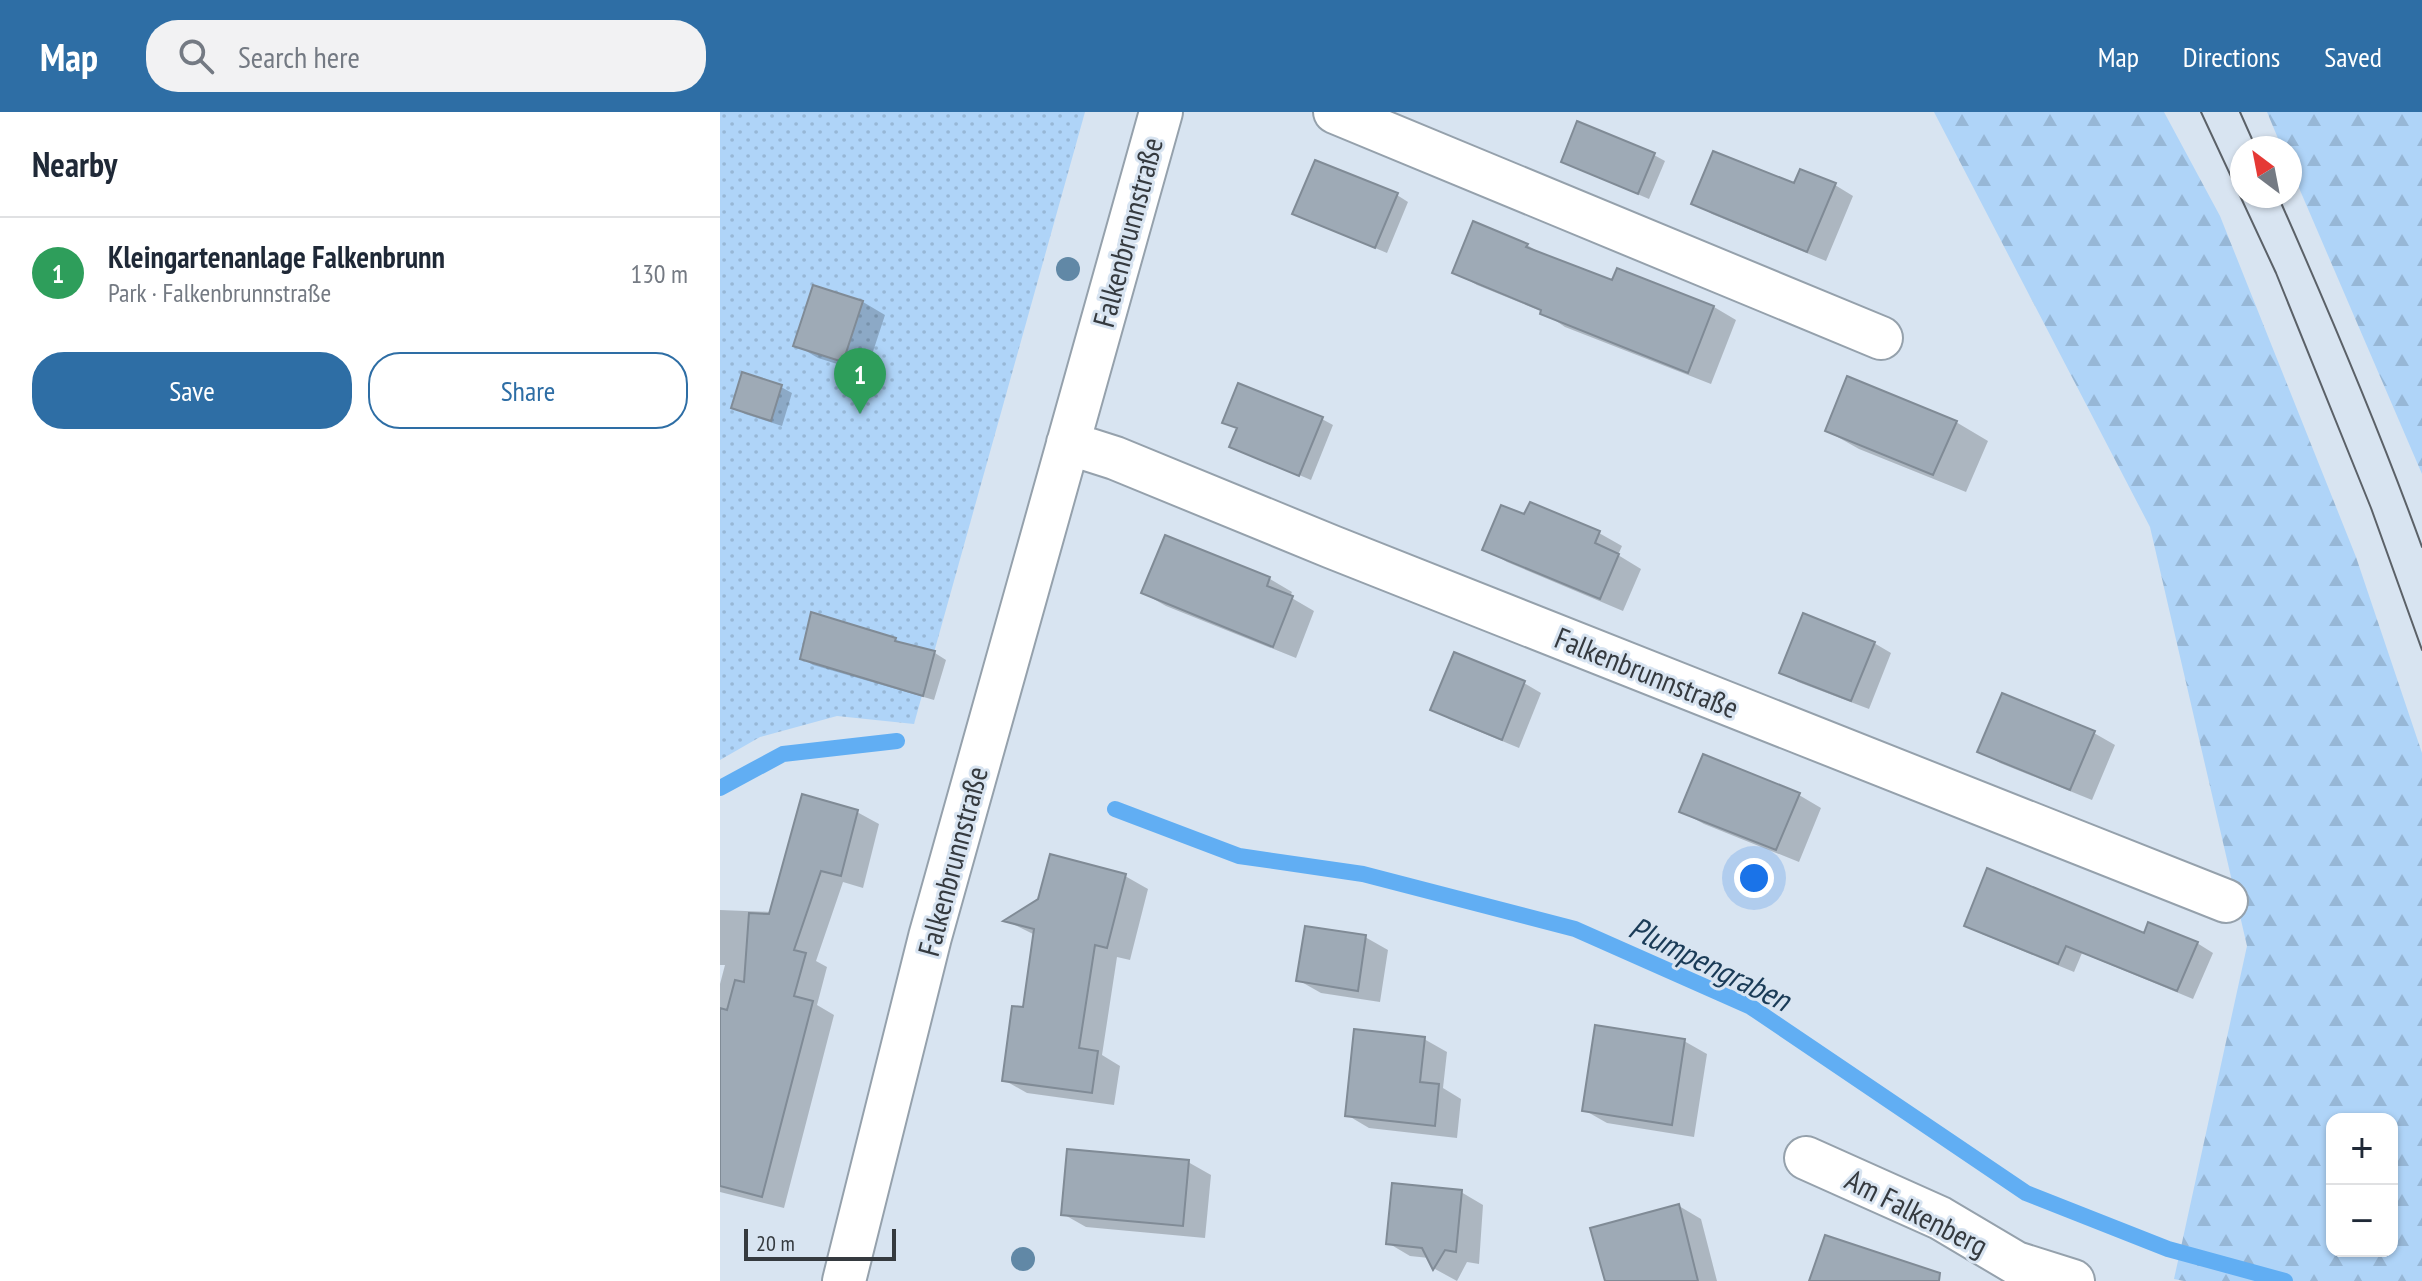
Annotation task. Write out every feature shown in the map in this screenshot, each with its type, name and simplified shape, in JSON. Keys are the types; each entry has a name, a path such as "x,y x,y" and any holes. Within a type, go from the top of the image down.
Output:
{"street":[{"name":"Falkenbrunnstraße","path":"844,1281 930,937 1161,112"},
{"path":"1335,112 1881,338"},
{"name":"Falkenbrunnstraße","path":"1068,443 1115,458 2226,901"},
{"name":"Am Falkenberg","path":"1806,1158 1940,1218 2016,1263 2073,1281"}],"green space":[{"path":"720,112 1085,112 914,724 837,716 760,737 720,760"},
{"path":"1934,112 2164,112 2220,216 2356,557 2422,753 2422,1281 2174,1279 2247,946 2150,527"},
{"path":"2267,112 2422,112 2422,474 2302,195 2302,136 2277,136"}],"building":[{"path":"1577,121 1655,153 1638,194 1561,162"},
{"path":"1713,151 1794,183 1800,169 1836,183 1807,252 1691,204"},
{"path":"1315,160 1398,193 1375,248 1292,214"},
{"path":"1473,221 1528,244 1526,247 1612,280 1617,268 1714,306 1688,373 1540,314 1541,310 1452,273"},
{"path":"813,285 863,301 843,362 793,346"},
{"path":"742,372 782,385 771,421 731,408"},
{"path":"1847,376 1957,421 1933,475 1825,431"},
{"path":"1238,383 1323,417 1299,476 1229,447 1237,428 1222,423"},
{"path":"1530,502 1600,531 1595,543 1619,554 1600,599 1482,550 1501,505 1524,514"},
{"path":"1165,535 1270,577 1267,586 1293,596 1273,647 1141,593"},
{"path":"811,612 896,638 895,641 935,651 923,696 800,659"},
{"path":"1803,613 1875,642 1851,701 1779,673"},
{"path":"1454,652 1525,681 1502,740 1430,710"},
{"path":"2002,693 2095,731 2070,790 1977,752"},
{"path":"1703,754 1800,793 1776,850 1679,812"},
{"path":"802,794 858,810 841,876 821,871 794,950 806,953 794,996 813,1001 762,1197 720,1186 720,1008 727,1010 735,980 744,982 749,913 769,914"},
{"path":"1050,854 1126,874 1107,948 1095,945 1079,1048 1098,1051 1092,1093 1002,1081 1012,1006 1023,1007 1034,929 1003,921 1038,899"},
{"path":"1987,868 2144,933 2148,922 2198,942 2177,991 2066,946 2058,964 1964,926"},
{"path":"1305,926 1366,935 1358,991 1296,981"},
{"path":"1595,1025 1685,1039 1672,1125 1582,1111"},
{"path":"1354,1029 1425,1037 1420,1082 1439,1084 1435,1126 1345,1116"},
{"path":"1067,1149 1189,1160 1183,1226 1061,1215"},
{"path":"1392,1183 1462,1190 1456,1252 1445,1250 1433,1270 1422,1248 1386,1244"},
{"path":"1679,1204 1698,1281 1605,1281 1590,1228"},
{"path":"1825,1235 1940,1273 1939,1281 1809,1281"}],"waterway":[{"name":"Plumpengraben","path":"720,788 783,754 897,741"},
{"name":"Plumpengraben","path":"1115,809 1239,856 1363,874 1575,929 1751,1007 2026,1193 2168,1249 2285,1281"}],"tram line":[{"path":"2201,112 2276,273 2371,508 2422,650"},
{"path":"2240,112 2251,136"},
{"path":"2283,208 2353,370 2422,547"}],"place":[{"name":"Kleingartenanlage Falkenbrunn","path":"860,414"}]}
